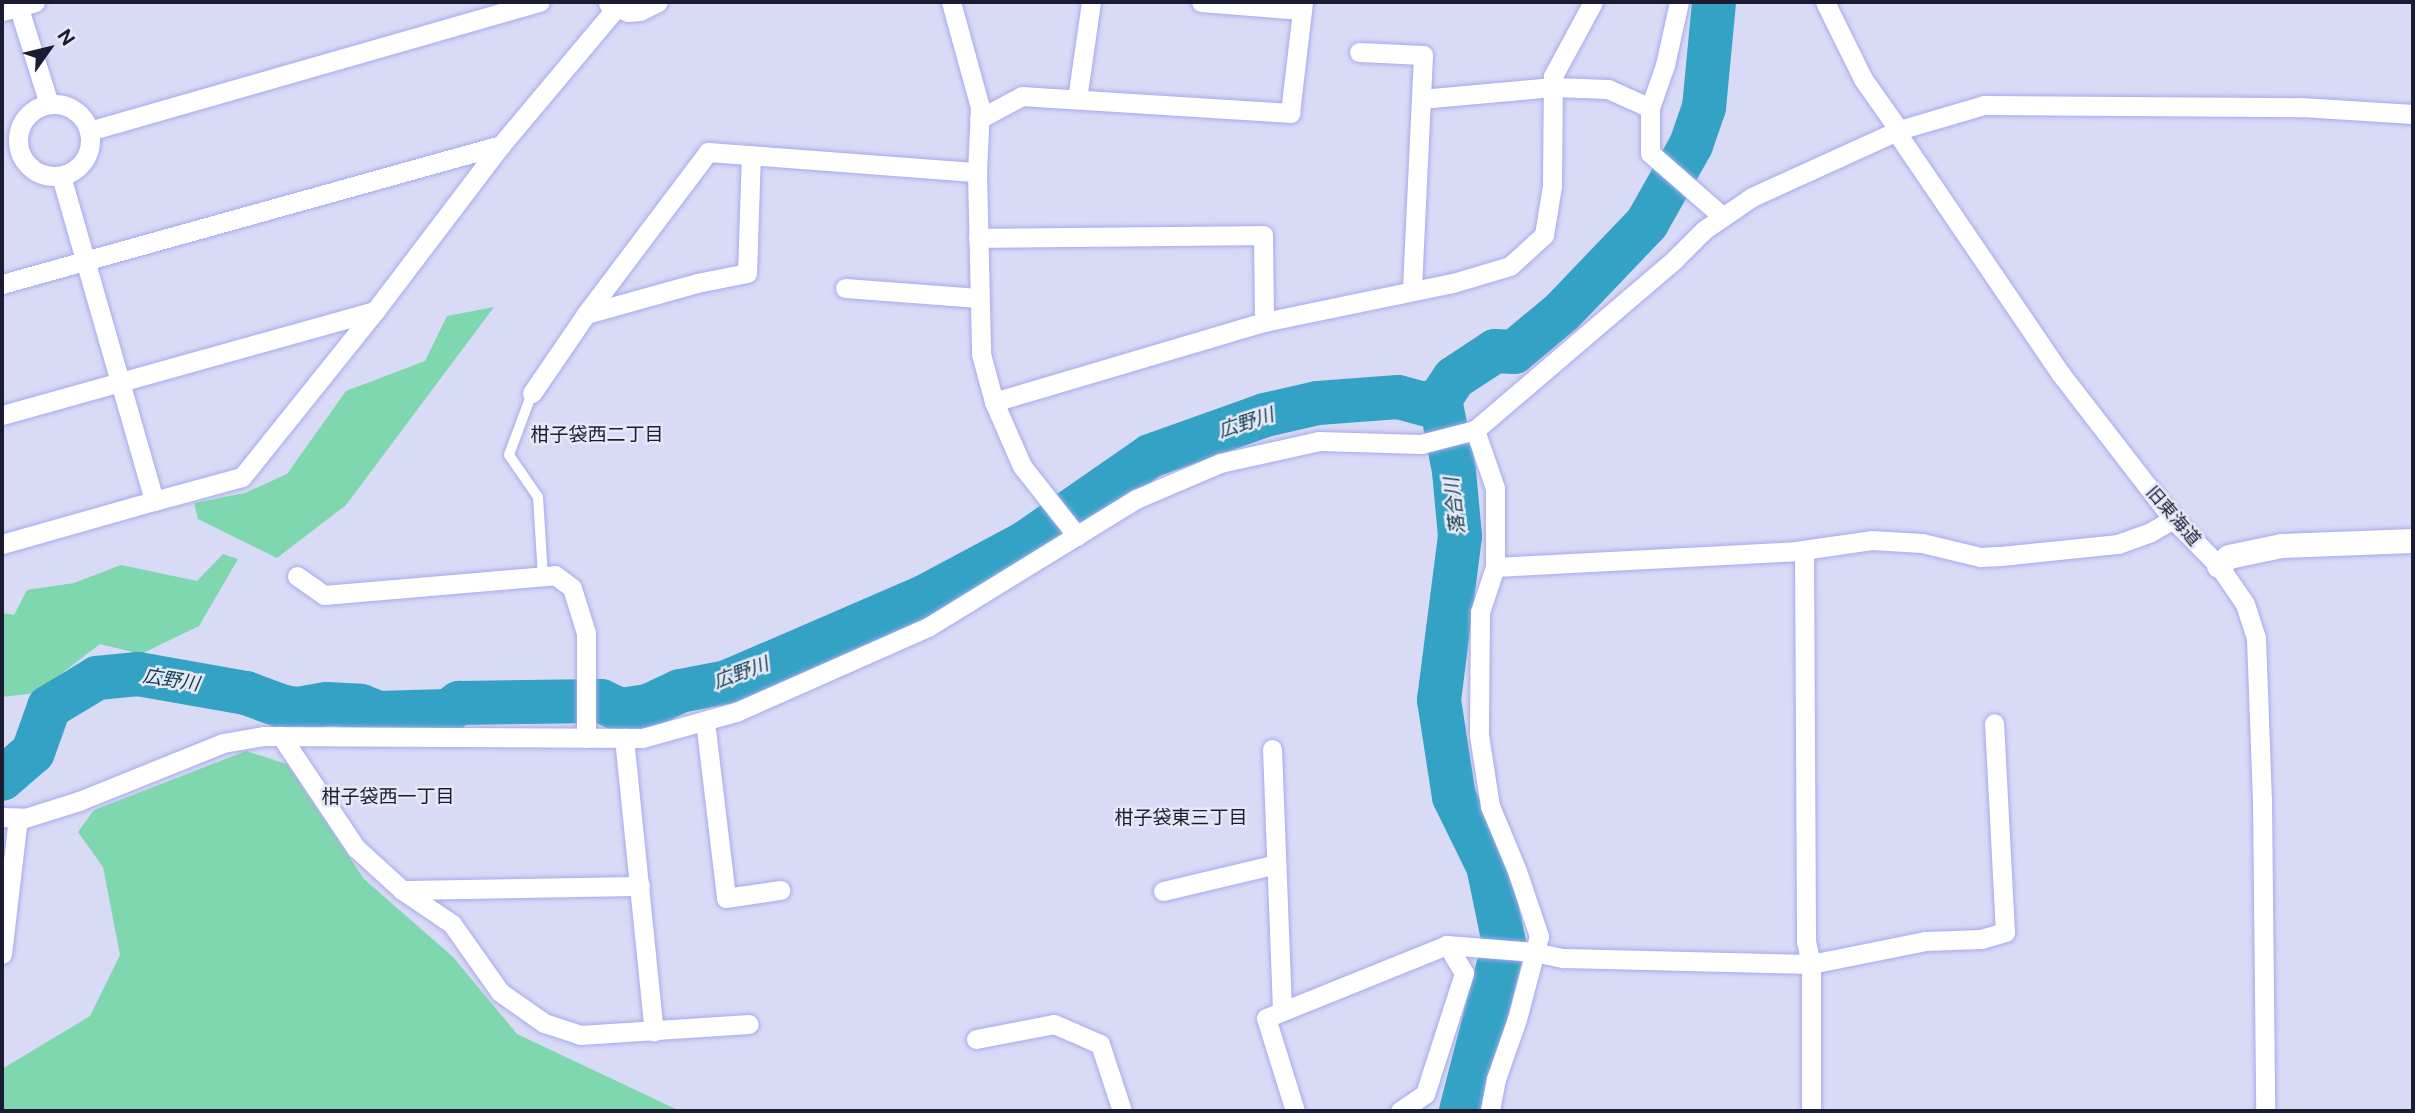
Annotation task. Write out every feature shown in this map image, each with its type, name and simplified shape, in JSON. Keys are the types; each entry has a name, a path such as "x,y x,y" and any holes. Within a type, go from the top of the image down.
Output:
{"street":[{"path":"89,131 540,2"},
{"path":"2,544 242,477 375,311 612,5 640,11 658,2"},
{"path":"951,2 980,107 977,172 981,354 994,402 1022,466 1077,536"},
{"path":"1077,99 1091,2"},
{"path":"979,119 1022,96 1290,113 1302,6 1201,2"},
{"path":"994,402 1264,322 1412,291 1510,266 1544,235 1552,186 1553,76 1593,2"},
{"path":"1679,2 1665,65 1650,108 1650,153 1723,217"},
{"name":"旧東海道","path":"1825,2 1863,79 1899,130 1899,136 2060,373 2173,519 2219,566 2245,604 2256,638 2263,800 2265,1111"},
{"path":"18,5 49,104"},
{"path":"1359,52 1423,55 1412,291"},
{"path":"1421,99 1553,87 1608,89 1650,108"},
{"path":"49,104 69,107 79,113 89,131 87,155 71,172 61,176 49,176 29,167 10,152 20,124 27,114 49,104"},
{"path":"2,954 10,818 79,801 223,743 281,736 642,738 736,712 928,626 1136,499 1220,463 1319,441 1421,444 1475,430 1723,217 1752,197 1899,130 1984,105 2301,107 2413,114"},
{"path":"2,284 501,145"},
{"path":"532,393 586,314 708,152 977,172"},
{"path":"586,314 697,283 747,273 751,155"},
{"path":"61,176 154,501"},
{"path":"978,238 1263,235 1264,322"},
{"path":"845,288 979,298"},
{"path":"2,415 375,311"},
{"path":"1475,430 1495,488 1495,567 1480,612 1479,735 1490,806 1517,871 1539,936 1517,1019 1496,1080 1490,1111"},
{"path":"1495,567 1804,550 1871,540 1922,543 1980,557 2001,556 2118,544 2149,533 2173,519"},
{"path":"2219,566 2229,557 2282,547 2413,541"},
{"path":"1804,550 1806,942 1811,964 1811,1111"},
{"path":"296,576 324,595 555,575 572,587 586,633 586,738"},
{"path":"705,721 726,898 780,890"},
{"path":"1294,1111 1266,1018 1447,945 1534,952 1563,958 1811,964 1925,941 1981,939 2005,932 1994,723"},
{"path":"281,736 356,848 402,890 452,924 500,992 544,1023 580,1035 749,1024"},
{"path":"624,738 654,1031"},
{"path":"1272,749 1282,1012"},
{"path":"1163,891 1276,864"},
{"path":"402,890 640,887"},
{"path":"1400,1111 1425,1094 1464,973 1447,945"},
{"path":"976,1039 1054,1024 1100,1044 1122,1111"}],"lane":[{"path":"532,393 509,455 538,498 543,576"}],"green space":[{"path":"494,307 346,505 277,558 198,519 194,503 245,493 287,474 346,391 425,361 447,316"},
{"path":"223,554 238,559 199,626 141,654 100,644 36,693 2,697 2,613 14,615 27,590 74,583 121,565 197,581"},
{"path":"246,751 287,764 364,879 453,957 517,1034 680,1111 2,1111 2,1069 90,1016 120,955 103,867 78,832 94,810"}],"waterway":[{"name":"落合川","path":"1461,1111 1504,943 1488,866 1454,797 1439,700 1460,536 1454,471 1440,399 1454,378 1495,351 1514,352 1562,312 1647,223 1691,145 1704,108 1714,2"},
{"name":"広野川","path":"2,779 33,752 49,707 97,678 138,674 246,693 284,707 298,709 327,704 361,706 378,713 448,711 459,703 601,701 620,710 648,706 680,691 727,682 926,596 1025,543 1150,456 1265,415 1318,403 1398,397 1425,404 1440,399"}],"district":[{"name":"柑子袋西二丁目","path":"597,435"},
{"name":"柑子袋西一丁目","path":"388,797"},
{"name":"柑子袋東三丁目","path":"1181,818"}]}
